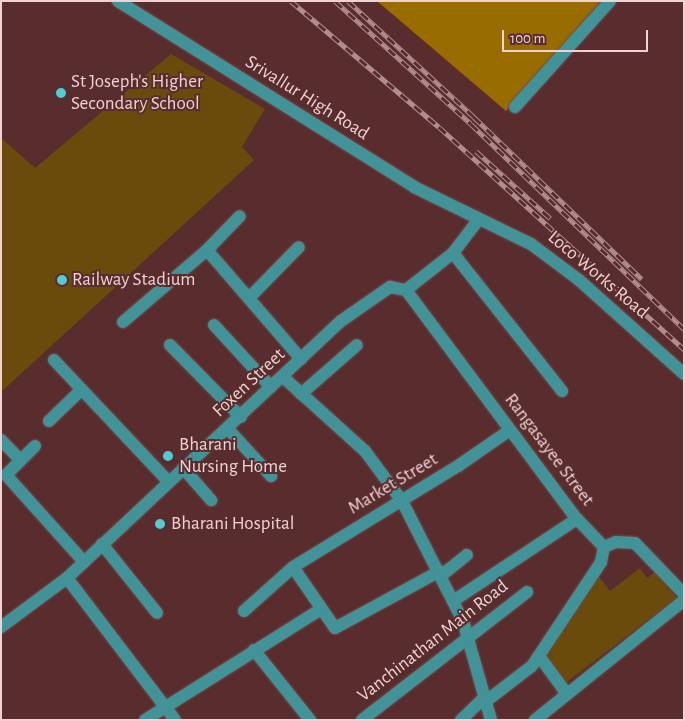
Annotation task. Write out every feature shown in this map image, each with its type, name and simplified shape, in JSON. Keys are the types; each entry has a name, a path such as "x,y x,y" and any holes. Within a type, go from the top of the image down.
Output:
{"street":[{"name":"Srivallur High Road","path":"118,1 414,187 479,219"},
{"path":"515,107 610,1"},
{"path":"123,322 207,250 240,216"},
{"path":"406,290 453,253 479,219"},
{"name":"Loco Works Road","path":"479,219 531,244 558,263 684,374"},
{"path":"249,298 299,246"},
{"path":"207,250 301,360"},
{"path":"453,253 562,391"},
{"name":"Foxen Street","path":"1,627 67,578 168,481 241,417 341,321 390,288 406,290"},
{"name":"Rangasayee Street","path":"406,290 577,519 604,547"},
{"path":"214,325 271,387"},
{"path":"170,345 241,417"},
{"path":"301,394 357,345"},
{"path":"54,360 168,481"},
{"path":"283,377 365,451 402,501 441,573 468,637 491,720"},
{"path":"48,422 81,390"},
{"path":"228,429 271,476"},
{"name":"Market Street","path":"244,611 293,567 402,501 510,430"},
{"path":"1,440 20,460"},
{"path":"36,446 4,472 84,562"},
{"path":"183,468 210,500"},
{"path":"453,601 577,519"},
{"path":"461,720 532,666 601,562 604,547 616,542 635,543 684,594"},
{"path":"102,544 157,613"},
{"path":"293,567 321,609 336,627 441,573 468,555"},
{"path":"67,578 167,707 175,720"},
{"name":"Vanchinathan Main Road","path":"362,720 527,592"},
{"path":"535,720 684,600"},
{"path":"145,720 321,609"},
{"path":"254,650 310,720"},
{"path":"538,656 567,694"}],"shaded area":[{"path":"377,1 601,1 506,111"},
{"name":"Railway Stadium","path":"171,54 265,109 242,147 254,160 1,392 1,138 35,168"},
{"path":"640,568 647,578 655,572 677,598 563,685 543,660 596,573 610,591"}],"railway":[{"path":"291,1 439,127 684,349"},
{"path":"335,1 471,124 684,329"},
{"path":"348,1 474,117 642,279"},
{"path":"476,151 550,218"}],"place":[{"name":"St Joseph's Higher Secondary School","path":"61,93"},
{"name":"Railway Stadium","path":"62,280"},
{"name":"Bharani Nursing Home","path":"168,456"},
{"name":"Bharani Hospital","path":"160,524"}]}
